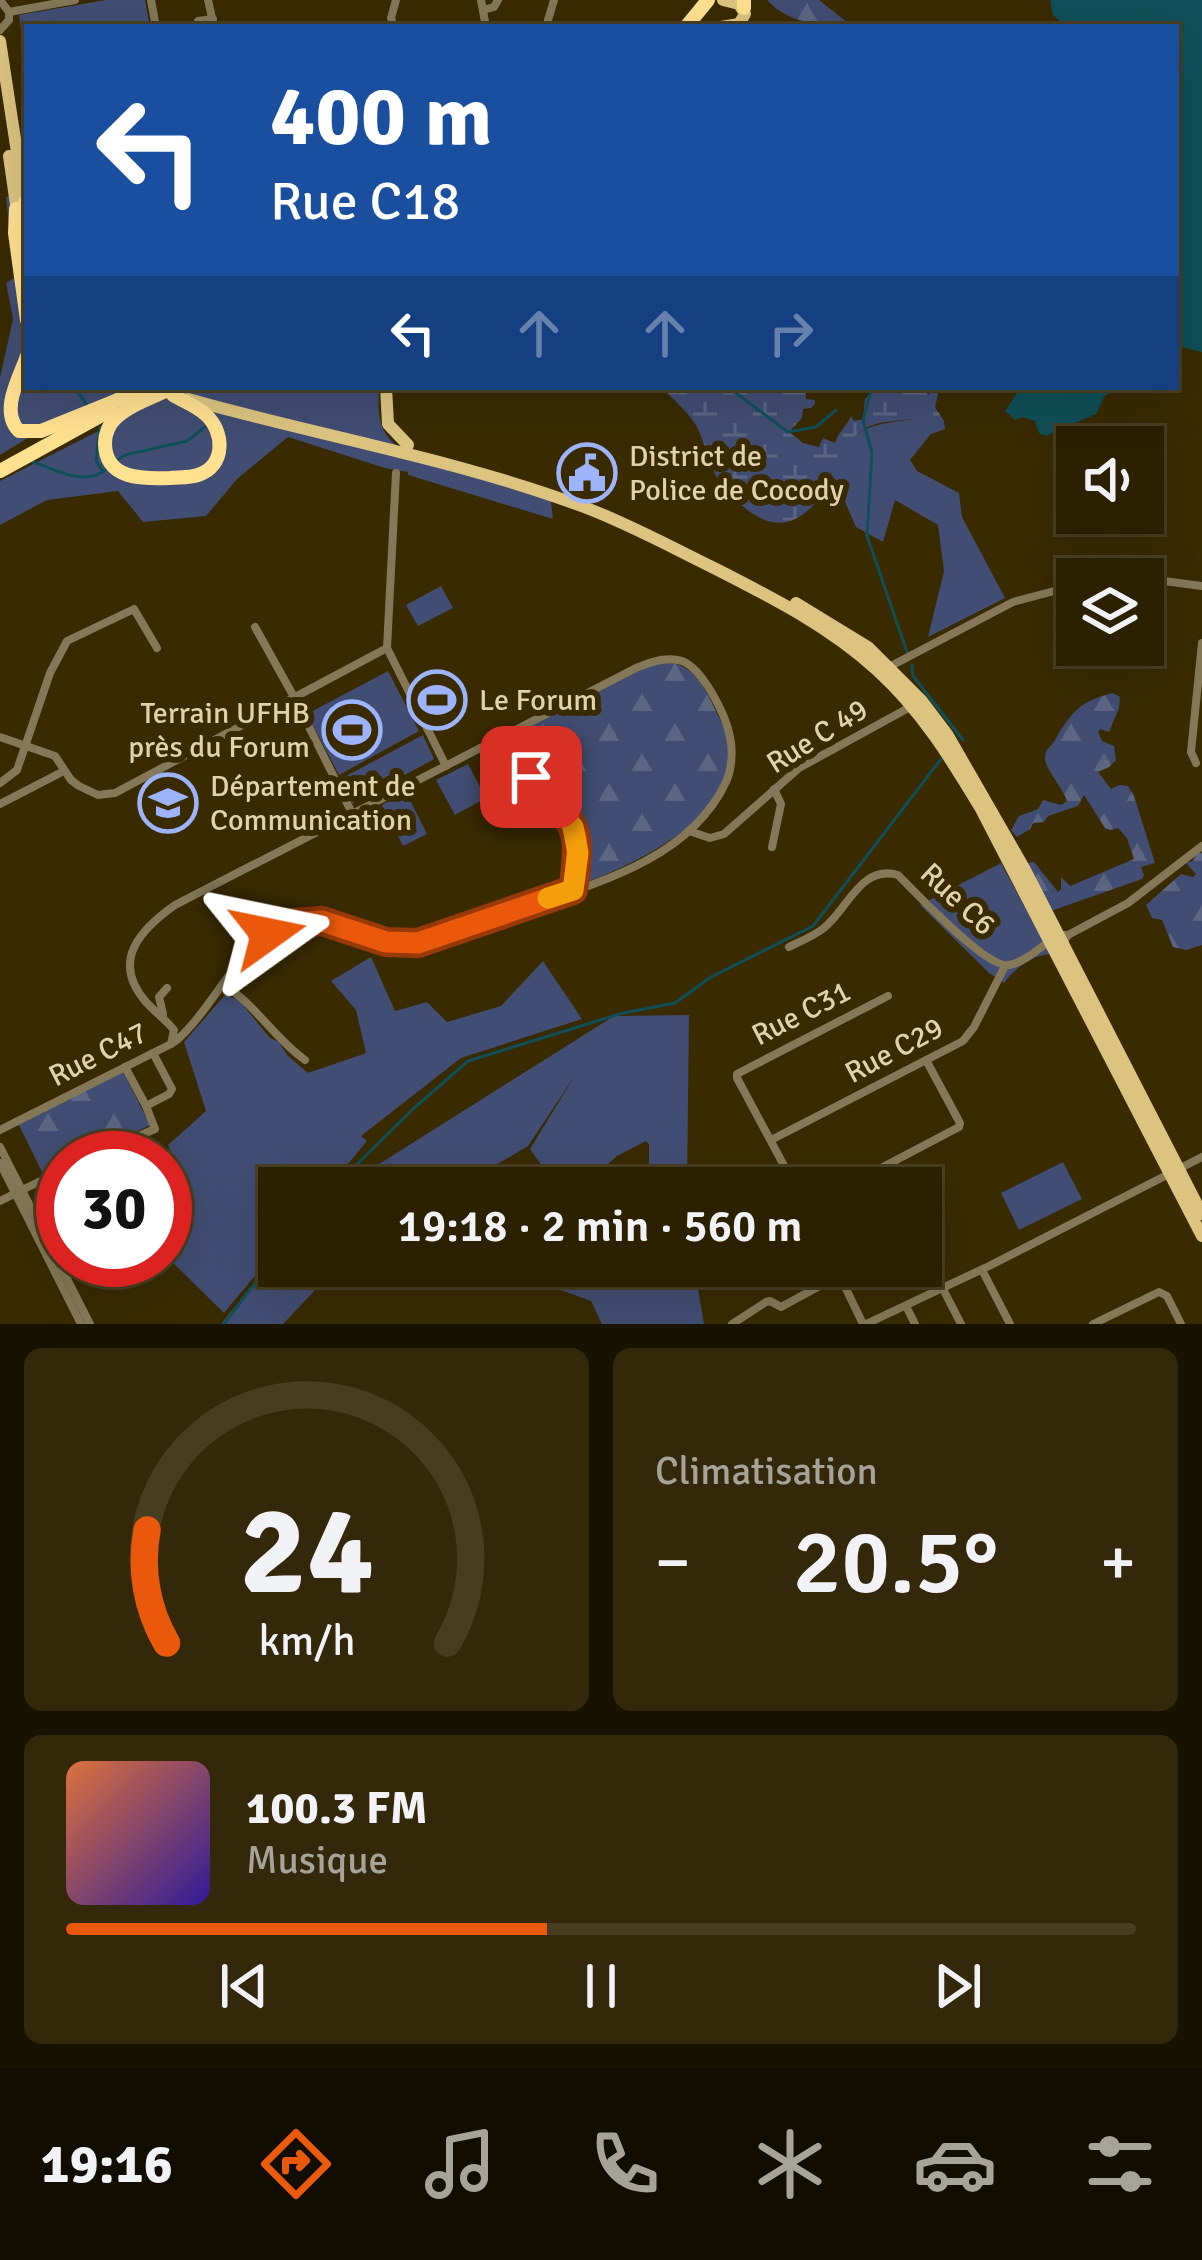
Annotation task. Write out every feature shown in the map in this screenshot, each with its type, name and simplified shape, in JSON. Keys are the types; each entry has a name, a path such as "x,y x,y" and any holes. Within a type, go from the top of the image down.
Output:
{"highway":[{"path":"678,24 698,0"},
{"path":"694,24 728,11"},
{"path":"24,209 15,233 24,298"},
{"path":"0,410 24,351"},
{"path":"24,364 7,408 8,420 19,431 41,431 138,390"},
{"path":"6,462 168,390"},
{"path":"168,390 116,418 105,436 112,464 124,475 140,479 197,476 210,468 220,446 218,430 207,415 171,390"},
{"path":"6,462 112,402"}],"main road":[{"path":"0,41 24,209"},
{"path":"0,95 24,209"},
{"path":"174,390 541,484 602,506 805,607 858,639 939,741 1056,942"},
{"path":"386,390 388,424 404,449 602,514 767,595 885,670 922,701 961,756 1175,1171 1202,1214"},
{"path":"1175,1171 1202,1236"}],"street":[{"path":"0,0 9,12 0,30"},
{"path":"9,12 75,0"},
{"path":"208,0 213,23"},
{"path":"482,5 494,7 498,0"},
{"path":"404,449 396,471 387,648 446,766"},
{"path":"1164,581 1202,586"},
{"path":"885,670 1012,602 1056,590"},
{"path":"0,783 16,770 50,673 67,641 134,610 157,648"},
{"path":"256,627 353,815"},
{"path":"1196,763 1191,752 1202,643"},
{"path":"0,737 55,756 70,780 86,790 98,795 115,793 387,648"},
{"name":"Rue C47","path":"0,1130 171,1044 268,934 292,923 312,921 386,942 418,943 573,890 641,863 688,831 708,810 730,773 731,740 704,682 688,664 667,659 638,667 508,735"},
{"name":"Rue C 49","path":"688,831 710,838 724,834 799,768 912,706"},
{"path":"171,1044 174,1030 138,992 131,972 130,955 149,925 176,905 508,735 531,777 562,809 576,834 573,890"},
{"path":"0,804 64,771"},
{"path":"772,847 781,804 774,789"},
{"name":"Rue C6","path":"789,947 828,926 862,884 892,873 980,953 1005,967 1128,903 1202,846"},
{"name":"Rue C29","path":"771,1141 968,1036 1005,967"},
{"path":"224,985 242,996 290,1050 305,1060"},
{"path":"166,1021 159,998 167,988"},
{"name":"Rue C31","path":"771,1141 737,1075 888,996"},
{"path":"146,1106 172,1089 153,1053"},
{"path":"883,1167 959,1127 926,1060"},
{"path":"124,1067 146,1106 155,1129 150,1131"},
{"path":"771,1141 785,1167"},
{"path":"0,1147 81,1324"},
{"path":"845,1287 864,1324 982,1270 1202,1157"},
{"path":"0,1163 18,1192"},
{"path":"0,1201 36,1183"},
{"path":"27,1210 90,1324"},
{"path":"982,1270 1010,1324"},
{"path":"732,1324 766,1302 781,1306 811,1287"},
{"path":"943,1289 961,1324"},
{"path":"1093,1324 1159,1292 1167,1296 1181,1324"},
{"path":"906,1306 915,1324"}],"green space":[{"path":"106,0 145,0 149,24 24,24 24,51 19,15"},
{"path":"767,0 819,0 849,24 814,24"},
{"path":"24,192 24,390 124,390 0,455 0,377 13,319 6,283 14,278 6,197"},
{"path":"179,390 379,390 383,428 400,448 550,494 553,519 288,437 238,478 206,516 143,522 118,491 47,500 0,525 0,481"},
{"path":"665,390 805,390 806,399 815,404 803,409 802,418 789,432 819,447 823,438 835,443 851,416 854,421 863,419 865,399 874,390 924,390 929,395 930,390 939,390 935,407 945,429 931,434 911,419 866,428 852,439 819,498 794,520 781,523 754,514 724,488 686,413"},
{"path":"912,419 931,434 910,460 917,471 959,493 962,517 1005,598 928,637 944,571 938,525 895,500 883,542 856,527 834,477 846,448 861,432"},
{"path":"441,586 453,608 418,626 406,605"},
{"path":"666,662 695,675 724,728 728,765 719,790 682,832 580,885 582,853 575,823 560,800 535,778 511,736 640,668"},
{"path":"388,671 419,731 339,775 307,714"},
{"name":"Le Forum","path":"440,676 459,710 433,724 414,689"},
{"path":"1113,693 1120,697 1119,708 1109,732 1098,732 1102,741 1114,746 1116,760 1098,772 1111,789 1128,786 1155,863 1141,867 1142,879 1051,911 1027,863 1034,862 1058,892 1061,877 1070,886 1134,859 1127,838 1118,828 1105,828 1084,795 1078,806 1033,823 1017,837 1011,830 1019,816 1038,809 1043,800 1061,805 1067,801 1047,767 1046,752 1077,709"},
{"path":"423,735 434,759 352,804 342,778"},
{"path":"468,764 486,798 455,815 436,780"},
{"path":"406,792 427,834 403,846 382,805"},
{"path":"1202,853 1202,945 1186,950 1173,947 1162,920 1152,918 1146,905 1181,874 1196,874 1186,863"},
{"path":"1001,863 1050,954 1024,964 1004,983 920,905"},
{"path":"371,957 395,1011 427,1002 447,1022 501,1006 543,961 582,1019 461,1058 361,1136 367,1141 345,1167 258,1167 258,1272 224,1313 192,1282 192,1131 184,1131 206,1111 184,1042 225,995 239,1000 308,1073 366,1053 356,1010 331,981"},
{"path":"689,1015 687,1167 649,1167 646,1141 605,1167 543,1167 530,1149 576,1074 528,1146 493,1167 374,1167 614,1016"},
{"path":"123,1072 150,1125 138,1131 36,1131 36,1160 18,1123"},
{"path":"1063,1162 1082,1199 1019,1230 1001,1193"},
{"path":"258,1277 258,1287 318,1287 283,1324 221,1324"},
{"path":"698,1287 704,1324 602,1324 591,1301 555,1288"}],"shaded area":[{"path":"1050,0 1202,0 1202,352 1179,348 1179,24 1063,24 1053,15"},
{"path":"1019,390 1112,390 1096,414 1069,426 1056,426 1056,432 1046,436 1039,433 1035,421 1015,420 1005,411"}],"waterway":[{"path":"76,390 87,405"},
{"path":"732,390 788,432 816,427 836,410"},
{"path":"871,390 863,420 872,453 867,536 907,652"},
{"path":"100,427 96,461 103,471"},
{"path":"116,461 187,441 205,427"},
{"path":"33,462 82,477 109,467"},
{"path":"912,665 913,676 963,740"},
{"path":"354,1167 468,1061 623,1013 675,1003 711,977 813,926 941,759"},
{"path":"224,1324 258,1279"}],"slow traffic":[{"path":"548,898 573,890 578,853 573,827"}],"place":[{"name":"District de Police de Cocody","path":"587,473"},
{"name":"Le Forum","path":"437,700"},
{"name":"Terrain UFHB près du Forum","path":"352,730"},
{"name":"Département de Communication","path":"168,803"}],"route":[{"path":"268,934 292,923 322,921 386,942 418,943 573,890 576,834 562,809 531,777"}]}
